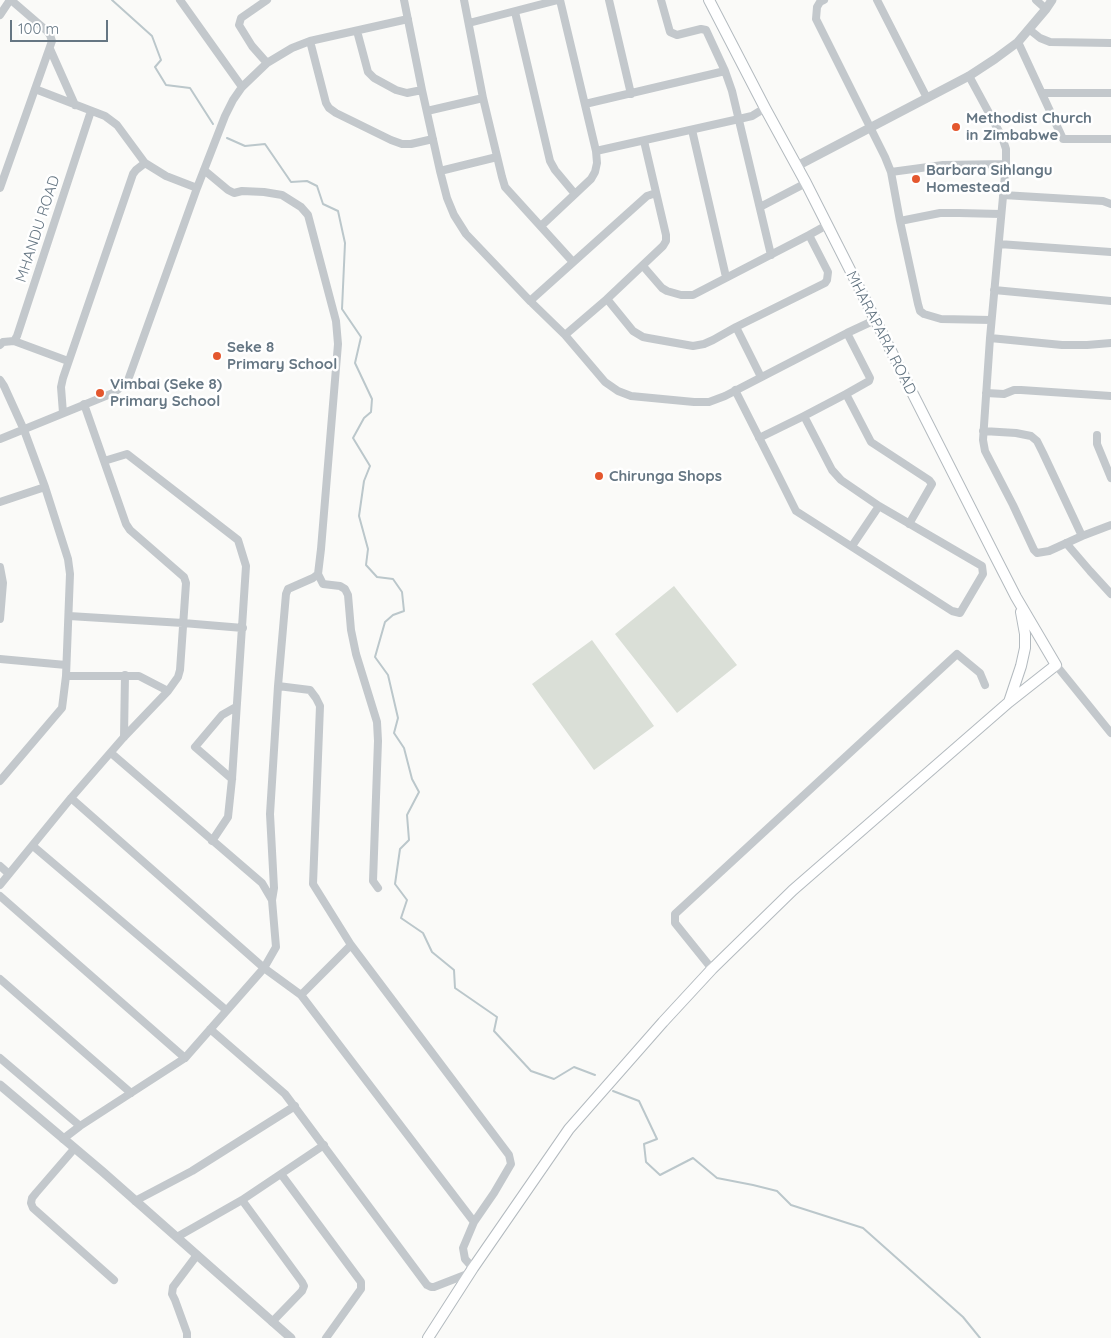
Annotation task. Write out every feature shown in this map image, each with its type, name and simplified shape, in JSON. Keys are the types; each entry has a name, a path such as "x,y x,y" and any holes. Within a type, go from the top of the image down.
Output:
{"main road":[{"name":"MHARAPARA ROAD","path":"709,0 806,182 1016,596 1056,665"},
{"path":"1009,702 1022,666 1025,648 1023,622 1016,596"},
{"path":"428,1338 471,1270 569,1129 712,969 793,890 1009,702 1056,665"}],"street":[{"path":"0,15 11,0 47,31 52,40 0,188"},
{"path":"267,0 241,18 239,25 252,46 267,63"},
{"path":"404,0 440,171 447,198 454,215 466,234 565,335 605,382 618,391 631,396 709,402 875,320"},
{"path":"464,0 482,98 505,187 574,262"},
{"path":"468,24 559,0 596,151 597,163 592,179 540,226"},
{"path":"609,0 631,94"},
{"path":"661,0 670,32 677,35 701,28 706,30 724,71 732,91 771,254"},
{"path":"824,0 817,7 816,19 891,172 920,311 941,319 991,320"},
{"path":"877,0 927,98"},
{"path":"1036,0 1046,9"},
{"path":"797,166 969,76 1018,42 1030,30 1052,0"},
{"path":"182,1 242,87"},
{"path":"515,12 550,161 575,194"},
{"path":"0,439 113,393 127,383 197,188 225,116 242,87 267,63 292,48 408,19"},
{"path":"1030,30 1040,38 1050,42 1111,43"},
{"path":"356,31 368,72 374,78 396,90 407,93 422,90"},
{"path":"310,42 326,103 336,113 397,142 411,144 433,139"},
{"path":"1018,42 1063,139 1111,139"},
{"path":"50,49 75,105"},
{"path":"585,104 724,71"},
{"path":"969,76 1002,137 1006,149 991,320 983,446 1037,553 1045,552 1111,525"},
{"path":"35,89 105,116 118,125 145,163 166,176 197,188"},
{"path":"1042,93 1111,93"},
{"path":"427,111 482,98"},
{"path":"596,151 752,116 765,108"},
{"name":"MHANDU ROAD","path":"14,341 92,111"},
{"path":"692,130 726,277"},
{"path":"565,335 643,266 663,246 666,240 644,141"},
{"path":"440,171 497,157"},
{"path":"63,413 61,387 68,361 133,174 145,163"},
{"path":"891,172 943,165 1006,164"},
{"path":"204,170 228,190 282,195 294,202 308,215 332,304 338,344 318,574 323,584 340,586 345,589 348,595 351,630 356,654 377,722 373,881 378,888"},
{"path":"760,206 806,182"},
{"path":"530,301 646,196 656,192"},
{"path":"1003,195 1103,201 1111,204"},
{"path":"900,222 959,212 1001,214"},
{"path":"643,266 662,288 667,291 680,295 693,295 827,225"},
{"path":"607,299 634,331 648,338 693,346 704,344 825,283 828,272 809,235"},
{"path":"999,244 1111,252"},
{"path":"994,290 1111,301"},
{"path":"736,327 761,377"},
{"path":"759,438 870,382 870,378 847,333"},
{"path":"990,338 1062,345 1111,343"},
{"path":"0,344 14,341 68,361"},
{"path":"0,380 24,430 45,487 68,559 70,574 66,676 62,708 0,781"},
{"path":"735,390 796,511 952,611 960,613 983,574 982,566 879,506 835,475 804,416"},
{"path":"986,393 1004,394 1014,390 1022,390 1111,396"},
{"path":"846,394 871,442 925,477 932,484 909,524"},
{"path":"0,885 71,798 124,737 168,691 178,677 180,670 186,583 184,577 130,530 126,524 84,404"},
{"path":"983,431 1016,433 1030,436 1037,441 1082,536"},
{"path":"1097,435 1097,444 1111,478"},
{"path":"104,461 127,454 238,540 246,566 228,817 212,841"},
{"path":"0,502 45,487"},
{"path":"852,546 879,506"},
{"path":"1066,544 1111,594"},
{"path":"0,568 3,583 0,619"},
{"path":"63,1139 185,1058 264,968 276,947 272,900 274,888 270,814 286,594 288,589 318,574"},
{"path":"69,616 243,628"},
{"path":"712,969 675,923 675,914 957,654 980,673 985,685"},
{"path":"0,659 66,666"},
{"path":"1056,665 1111,732"},
{"path":"124,737 125,675"},
{"path":"66,676 139,676 168,691"},
{"path":"210,1028 286,1094 427,1285 434,1287 471,1270 465,1259 463,1248 474,1222 494,1193 510,1164 509,1155 352,945 313,884 320,706 310,690 278,686"},
{"path":"232,779 195,747 222,715 236,707"},
{"path":"111,752 262,883 272,900"},
{"path":"71,798 264,968 301,995 474,1222"},
{"path":"33,846 226,1010"},
{"path":"0,866 9,874"},
{"path":"0,896 185,1058"},
{"path":"301,995 352,945"},
{"path":"0,979 130,1093"},
{"path":"0,1058 80,1126"},
{"path":"0,1085 103,1172 291,1338"},
{"path":"136,1202 192,1171 295,1106"},
{"path":"177,1237 242,1200 324,1145"},
{"path":"74,1149 36,1192 31,1203 33,1208 114,1280"},
{"path":"281,1174 361,1282 361,1288 326,1338"},
{"path":"242,1200 304,1286 272,1322"},
{"path":"186,1338 187,1333 172,1294 173,1287 197,1255"}],"shaded area":[{"path":"674,586 737,665 677,713 615,634"},
{"path":"592,640 654,726 594,770 532,684"}],"waterway":[{"path":"112,0 152,36 161,60 155,67 166,85 190,88 213,124"},
{"path":"227,138 245,146 265,144 291,182 307,181 317,186 323,204 338,211 345,243 342,309 361,337 355,363 372,399 371,412 364,418 353,438 370,466 364,481 359,516 368,549 366,565 377,577 393,579 402,592 404,611 393,615 385,622 375,657 388,675 398,718 394,733 404,748 412,779 419,792 407,815 409,840 400,849 395,884 407,900 401,918 423,933 432,952 454,970 455,988 497,1017 494,1031 531,1071 554,1079 574,1067 595,1075"},
{"path":"613,1091 639,1101 657,1139 644,1144 646,1162 660,1175 693,1158 717,1178 777,1191 791,1205 863,1228 963,1317 980,1338"}],"place":[{"name":"Methodist Church in Zimbabwe","path":"956,127"},
{"name":"Barbara Sihlangu Homestead","path":"916,179"},
{"name":"Seke 8 Primary School","path":"217,356"},
{"name":"Vimbai (Seke 8) Primary School","path":"100,393"},
{"name":"Chirunga Shops","path":"599,476"}]}
